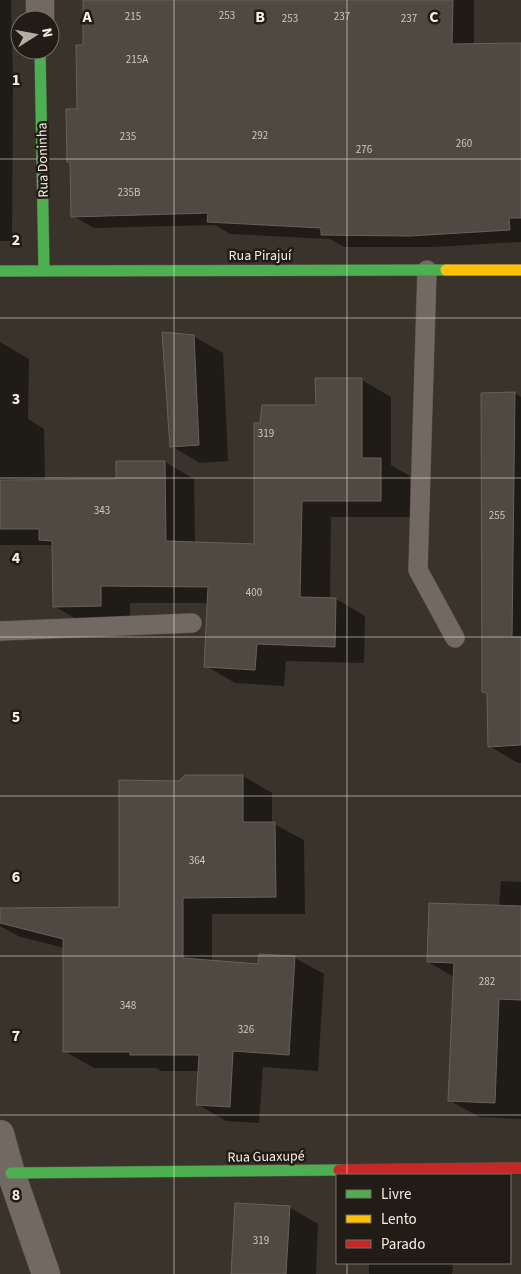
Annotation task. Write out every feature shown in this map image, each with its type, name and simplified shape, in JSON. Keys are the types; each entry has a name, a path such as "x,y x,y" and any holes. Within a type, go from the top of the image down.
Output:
{"street":[{"name":"Rua Doninha","path":"40,60 44,270"},
{"name":"Rua Pirajuí","path":"0,271 521,270"},
{"path":"0,1134 11,1173 46,1274"},
{"name":"Rua Guaxupé","path":"11,1173 521,1168"}],"lane":[{"path":"427,270 418,570 455,638"},
{"path":"0,631 192,623"}],"building":[{"path":"83,0 453,0 452,44 521,43 521,218 509,218 510,230 410,236 321,235 321,228 207,222 208,213 71,217 70,162 67,162 66,109 77,109 76,45 83,45"},
{"path":"162,332 194,335 199,445 170,447"},
{"path":"315,378 362,378 362,458 381,458 381,501 302,501 300,597 336,598 335,647 257,644 255,670 204,667 208,587 101,586 101,606 53,607 52,541 39,540 39,529 0,529 0,480 116,479 116,461 165,461 166,541 254,544 254,423 260,423 262,405 316,405"},
{"path":"515,392 512,637 521,637 521,745 488,747 487,693 482,692 481,393"},
{"path":"185,775 243,775 243,822 275,822 276,897 183,898 183,958 258,964 259,954 295,956 289,1055 233,1051 230,1107 196,1105 199,1055 130,1055 130,1052 63,1052 63,939 0,923 0,908 119,907 119,780 179,781"},
{"path":"429,903 521,906 521,1000 499,999 495,1103 448,1101 454,963 427,962"},
{"path":"235,1203 290,1206 286,1274 231,1274"}],"traffic: fast":[{"path":"40,60 44,270"},
{"path":"0,271 446,270"},
{"path":"11,1173 339,1170"}],"traffic: slow":[{"path":"446,270 521,270"}],"traffic: jam":[{"path":"339,1170 521,1168"}]}
